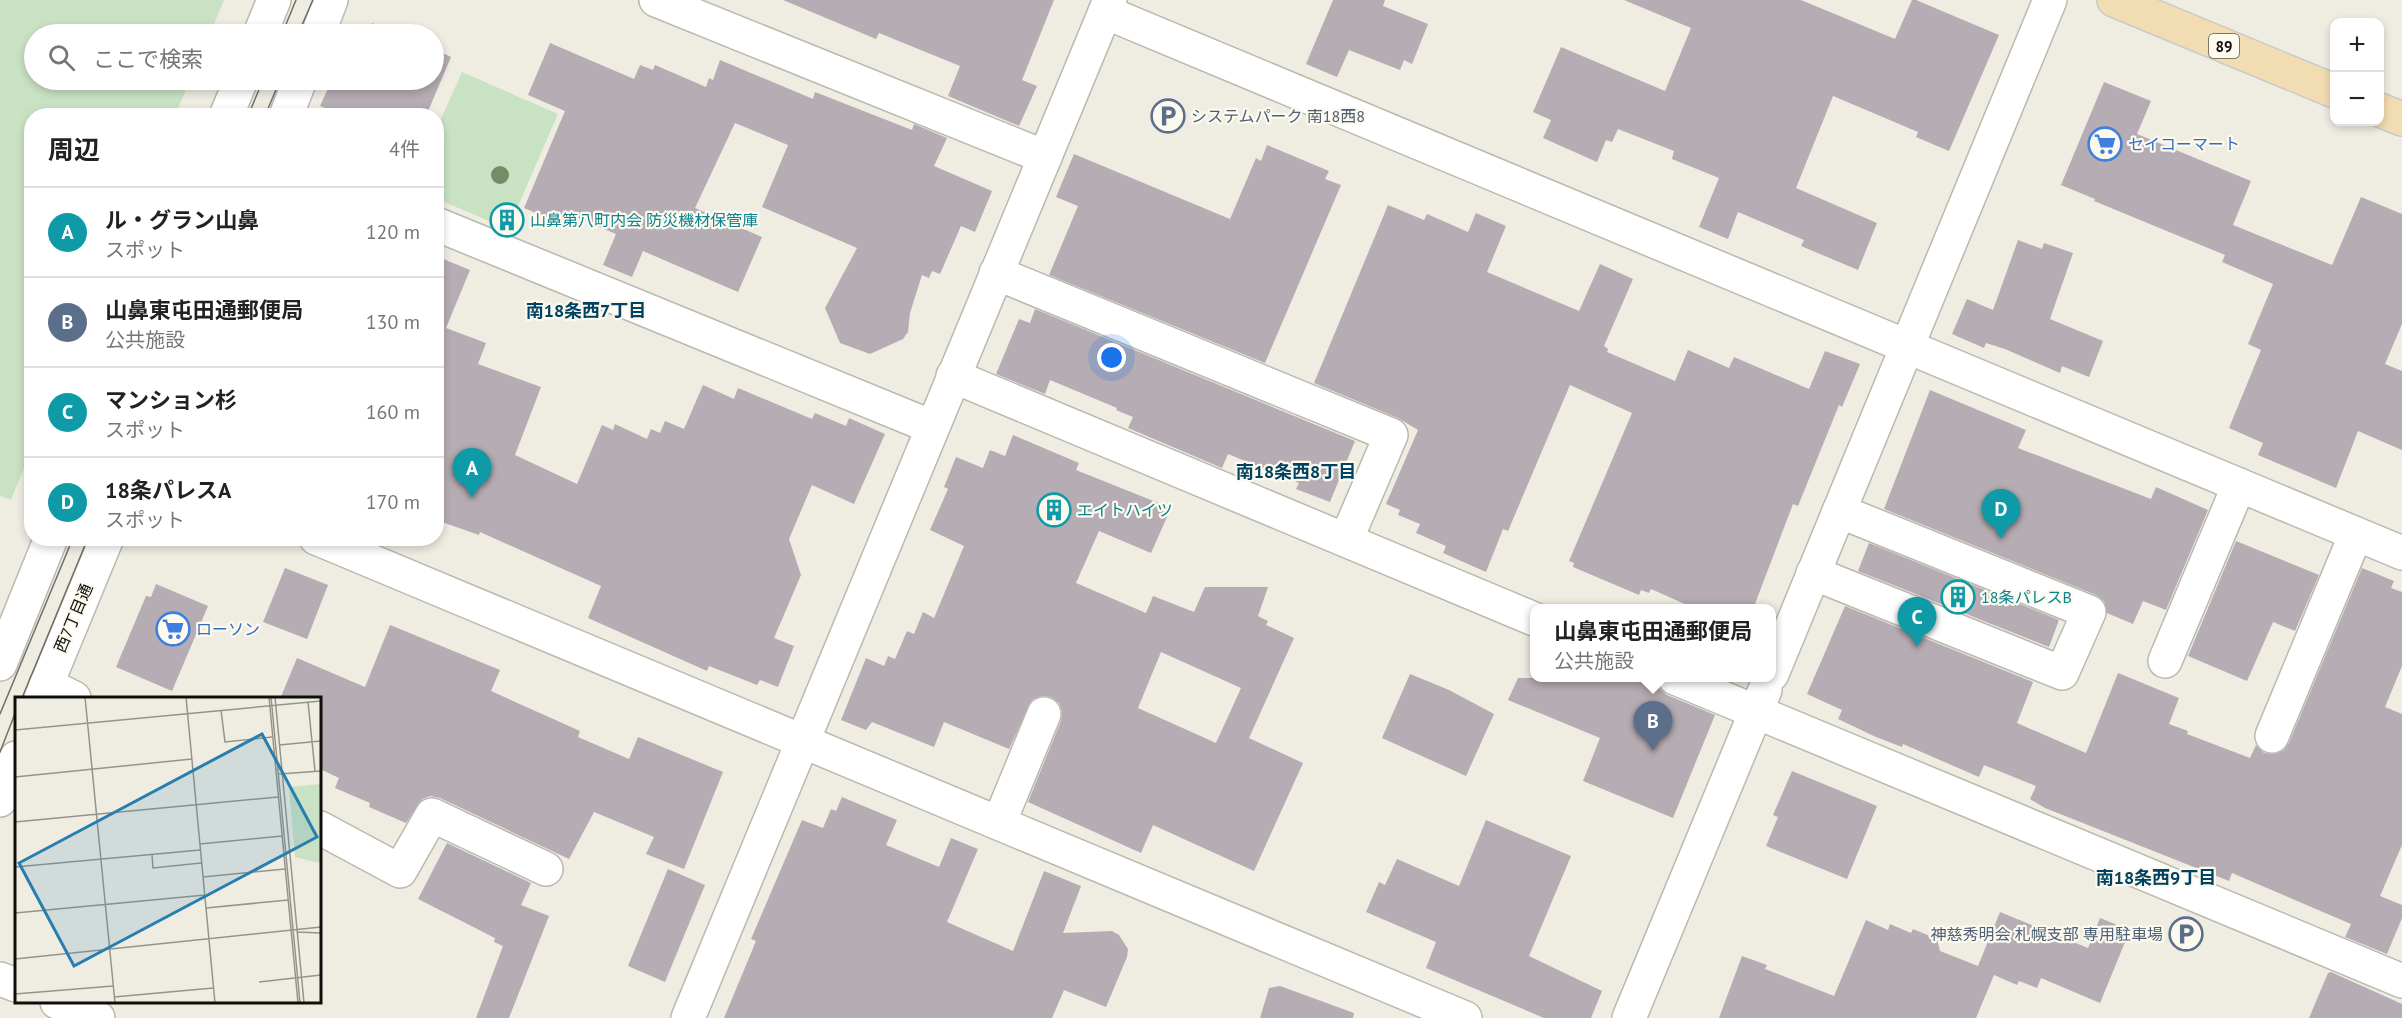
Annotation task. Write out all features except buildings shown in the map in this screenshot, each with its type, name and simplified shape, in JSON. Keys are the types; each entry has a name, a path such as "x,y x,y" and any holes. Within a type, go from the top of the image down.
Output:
{"main road":[{"name":"89","path":"2114,0 2330,89"},
{"path":"2384,112 2402,119"}],"street":[{"path":"264,24 274,0"},
{"path":"322,24 332,0"},
{"path":"656,0 1045,157"},
{"path":"1776,664 2050,0"},
{"path":"688,1018 1107,6 1907,346 2402,553"},
{"path":"229,108 237,90"},
{"path":"289,108 296,90"},
{"path":"444,227 933,427"},
{"path":"996,273 1392,435 1346,540"},
{"path":"953,376 1530,617"},
{"path":"2165,661 2239,485"},
{"path":"1814,573 2062,673 2089,612 1839,512"},
{"path":"2272,736 2356,534"},
{"path":"0,663 8,623 47,546"},
{"name":"西7丁目通","path":"54,694 62,646 104,546"},
{"path":"335,546 1465,1018"},
{"path":"8,623 62,646"},
{"path":"1685,682 2402,981"},
{"path":"1629,1018 1768,682"},
{"path":"999,823 1044,714"},
{"path":"0,800 15,761"},
{"path":"321,829 400,871 432,815 546,869"},
{"path":"0,979 15,985"},
{"path":"60,1003 98,1018"}],"green space":[{"path":"0,0 224,0 214,24 24,24 24,90 186,90 178,108 24,108 24,468 11,500 0,496"},
{"path":"462,72 558,114 508,229 444,202 444,112"}],"tram line":[{"path":"286,24 296,0"},
{"path":"302,24 313,0"},
{"path":"251,108 259,90"},
{"path":"268,108 276,90"},
{"path":"0,714 70,546"},
{"path":"22,697 85,546"},
{"path":"0,752 15,714"}],"place":[{"name":"システムパーク 南18西8","path":"1168,116"},
{"name":"セイコーマート","path":"2105,144"},
{"name":"山鼻第八町内会 防災機材保管庫","path":"507,220"},
{"name":"ル・グラン山鼻","path":"472,498"},
{"name":"エイトハイツ","path":"1054,510"},
{"name":"18条パレスA","path":"2001,539"},
{"name":"18条パレスB","path":"1958,597"},
{"name":"ローソン","path":"173,629"},
{"name":"マンション杉","path":"1917,647"},
{"name":"山鼻東屯田通郵便局","path":"1653,751"},
{"name":"神慈秀明会 札幌支部 専用駐車場","path":"2186,934"}],"district":[{"name":"南18条西7丁目","path":"586,310"},
{"name":"南18条西8丁目","path":"1296,471"},
{"name":"南18条西9丁目","path":"2156,877"}]}
